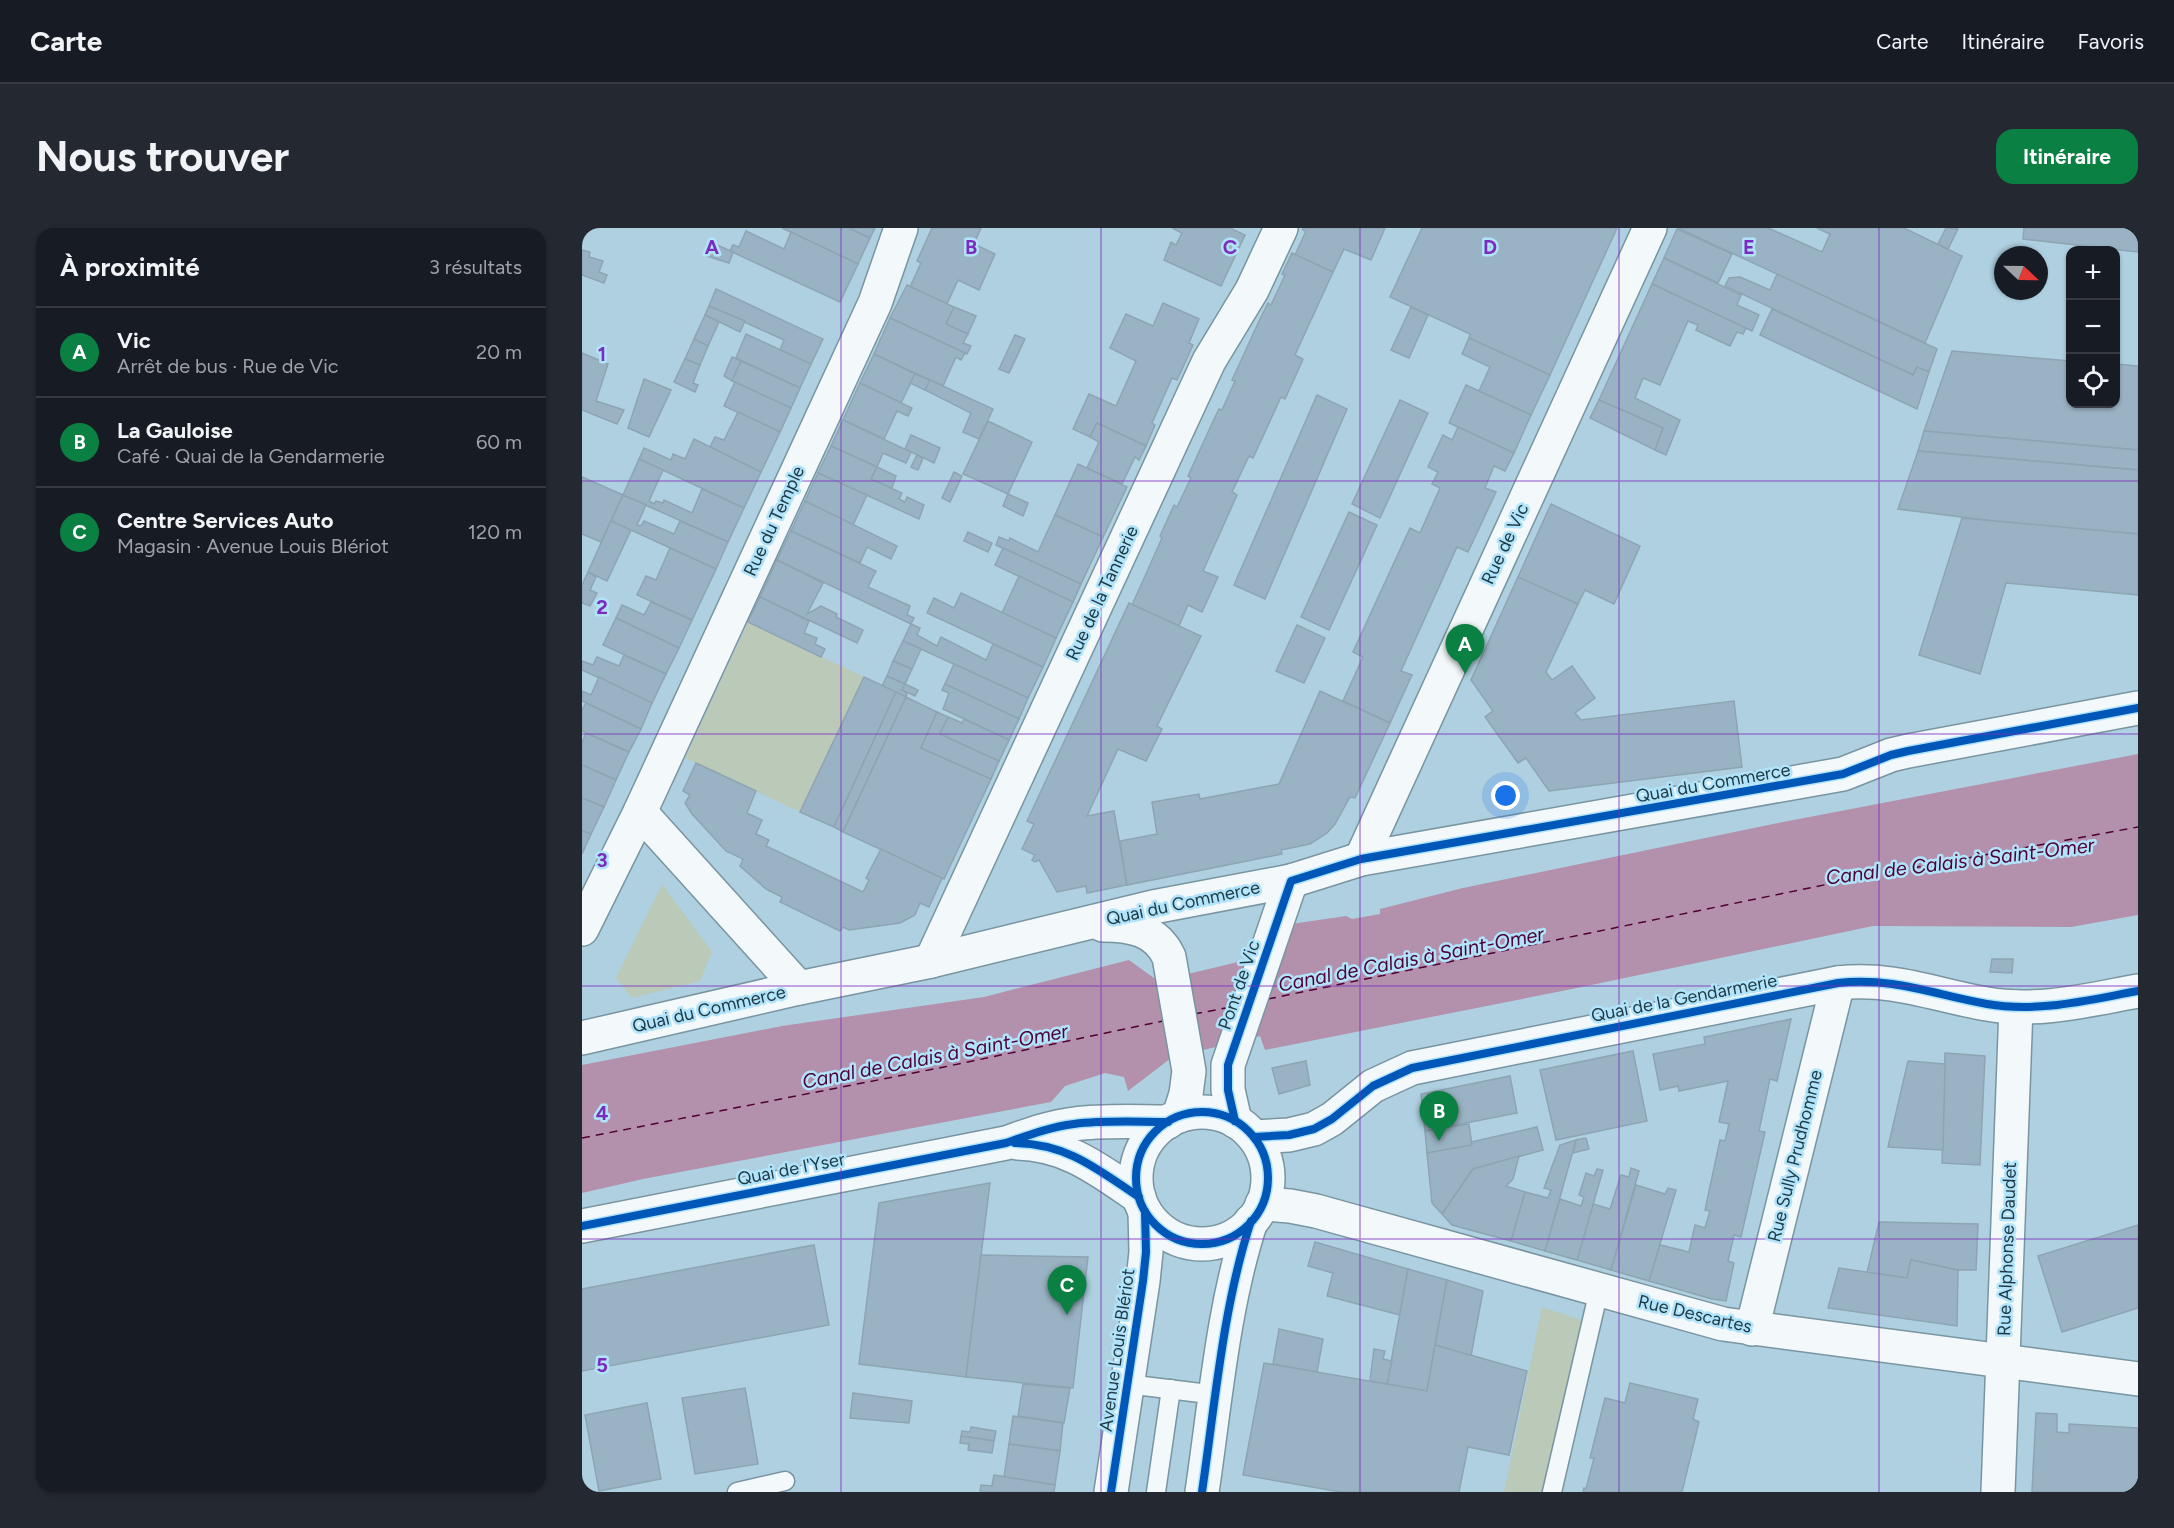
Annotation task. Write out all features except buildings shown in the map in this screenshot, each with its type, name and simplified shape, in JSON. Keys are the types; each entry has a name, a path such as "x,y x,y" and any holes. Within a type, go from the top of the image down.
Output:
{"street":[{"name":"Rue du Temple","path":"582,929 640,812 875,303 901,228"},
{"name":"Rue de la Tannerie","path":"931,961 1209,362 1252,290 1281,228"},
{"name":"Rue de Vic","path":"1361,860 1650,228"},
{"name":"Quai du Commerce","path":"582,1038 799,988 931,961 1153,907 1291,881 1361,860 1843,774 1891,755 1908,751 2138,708"},
{"path":"640,812 799,988"},
{"name":"Pont de Vic","path":"1244,1129 1227,1084 1231,1055 1291,881"},
{"path":"1086,924 1120,925 1142,930 1161,944 1170,965 1188,1058 1188,1084 1173,1119"},
{"name":"Quai de la Gendarmerie","path":"1244,1129 1289,1135 1314,1129 1332,1119 1373,1086 1412,1068 1838,983 1871,981 1894,983 1988,1004 2016,1007 2061,1005 2138,990"},
{"name":"Rue Sully Prudhomme","path":"1752,1329 1838,983"},
{"name":"Rue Alphonse Daudet","path":"1998,1492 2016,1007"},
{"path":"1202,1492 1232,1293 1241,1250 1266,1189 1265,1158 1244,1129 1220,1115 1203,1112 1173,1119 1150,1138 1139,1158 1136,1182 1142,1204 1156,1225 1169,1235 1192,1243 1208,1244 1224,1240 1239,1232 1256,1213"},
{"name":"Quai de l'Yser","path":"582,1226 1006,1143 1043,1130 1074,1124 1173,1119"},
{"name":"Quai de l'Yser","path":"1006,1143 1044,1145 1060,1150 1095,1168 1142,1204"},
{"name":"Avenue Louis Blériot","path":"1111,1492 1146,1252 1142,1204"},
{"name":"Rue Descartes","path":"1256,1213 1290,1206 1316,1211 1692,1317 1752,1329 2138,1379"}],"lane":[{"path":"1552,1492 1599,1290"},
{"path":"1127,1383 1216,1395"},
{"path":"1156,1492 1170,1389"},
{"path":"737,1492 785,1481"}],"green space":[{"path":"748,622 864,677 800,812 685,758"},
{"path":"662,884 712,952 700,981 632,998 616,978"},
{"path":"1542,1307 1589,1323 1556,1492 1504,1492"}],"water":[{"name":"Canal de Calais à Saint-Omer","path":"2138,754 2138,915 2071,927 1873,926 1265,1050 1260,1036 1171,1058 1128,1091 1124,1077 1105,1073 1065,1086 1051,1102 643,1179 582,1193 582,1065 782,1026 984,997 1129,960 1158,981 1285,951 1291,924 1346,916 1352,919 1380,914 1380,909 1463,888 1778,823"}],"ferry route":[{"path":"1268,999 1858,878 2138,827"},
{"path":"1194,1014 1231,1007"},
{"path":"582,1138 944,1067 1163,1021"}],"cycle path":[{"path":"1235,1121 1228,1090 1228,1065 1291,881 1361,859 1843,774 1891,755 1908,751 2138,708"},
{"path":"1254,1137 1289,1135 1314,1129 1332,1119 1373,1086 1412,1068 1838,983 1878,982 1987,1004 2025,1007 2063,1004 2138,991"},
{"path":"1202,1112 1227,1117 1248,1132 1263,1153 1268,1178 1263,1203 1248,1224 1227,1239 1202,1244 1177,1239 1156,1224 1141,1203 1136,1178 1141,1153 1156,1132 1177,1117 1202,1112"},
{"path":"582,1226 1006,1143 1065,1125 1168,1122"},
{"path":"1015,1143 1034,1144 1066,1153 1095,1168 1139,1197"},
{"path":"1111,1492 1143,1281 1146,1252 1145,1212"},
{"path":"1202,1492 1233,1287 1251,1221"}],"place":[{"name":"Vic","path":"1465,674"},
{"name":"La Gauloise","path":"1439,1141"},
{"name":"Centre Services Auto","path":"1067,1315"}]}
